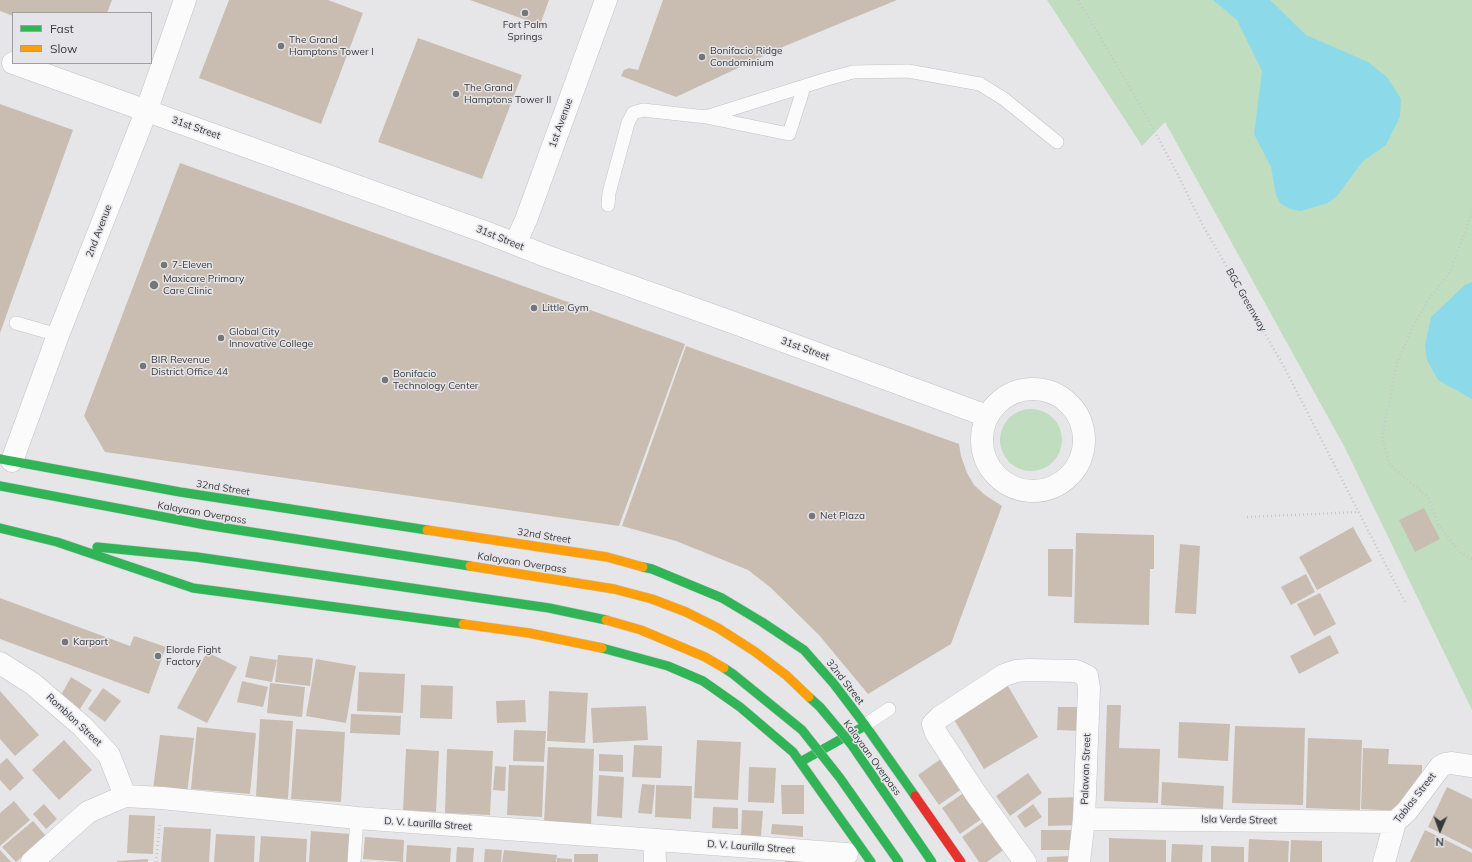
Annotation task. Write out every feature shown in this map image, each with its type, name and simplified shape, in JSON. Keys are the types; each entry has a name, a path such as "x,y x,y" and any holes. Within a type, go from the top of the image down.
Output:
{"main road":[{"name":"32nd Street","path":"6,460 180,492 607,557 652,569 722,598 804,650 834,684 865,725 961,862"},
{"name":"Kalayaan Overpass","path":"0,486 206,525 614,589 652,599 686,612 718,628 754,651 786,675 820,707 851,744 932,862"},
{"path":"0,528 56,542 193,588 529,633 582,643 632,655 668,666 703,681 740,707 793,752 871,862"},
{"path":"56,542 197,557 549,608 606,620 641,630 705,657 733,674 802,730 840,778 899,862"},
{"path":"800,761 865,725"}],"street":[{"name":"2nd Avenue","path":"6,460 58,335 146,112 185,0"},
{"name":"1st Avenue","path":"515,244 526,220 606,0"},
{"name":"31st Street","path":"0,58 12,63"},
{"name":"31st Street","path":"16,64 146,112 246,145 987,416"},
{"path":"1040,389 1056,394 1069,403 1078,416 1084,432 1084,448 1079,464 1069,476 1056,486 1041,491 1025,491 1010,486 997,477 988,465 982,450 981,434 987,416 995,405 1007,395 1023,390 1040,389"},
{"name":"Romblon Street","path":"0,663 33,684 82,726 110,755 125,796"},
{"name":"Palawan Street","path":"1025,862 976,794 936,733 933,724 940,716 1004,675 1016,671 1028,670 1076,672 1087,676 1089,688 1084,818 1079,862"},
{"name":"Tablas Street","path":"1384,862 1394,822 1407,811 1440,767 1451,763 1472,766"},
{"name":"D. V. Laurilla Street","path":"32,862 88,812 125,796 162,798 357,818 847,854"},
{"name":"Isla Verde Street","path":"1084,818 1394,822"},
{"path":"654,840 655,862"}],"lane":[{"path":"706,117 826,79 853,72 908,71 980,84 1004,98 1057,142"},
{"path":"608,205 609,194 628,123 633,113 643,110 706,117 789,134 804,87"},
{"path":"16,323 58,335"},
{"path":"865,725 889,710"},
{"path":"354,862 357,818"}],"path":[{"name":"BGC Greenway","path":"1078,0 1138,102 1176,171 1201,222 1283,365 1406,604"},
{"path":"1472,213 1450,272 1428,301 1413,326 1397,363 1382,438 1390,465 1428,497 1439,526 1461,553 1472,559"},
{"path":"1247,517 1358,512"},
{"path":"156,862 162,798"}],"green space":[{"path":"1047,0 1472,0 1472,710 1345,448 1165,122 1142,146"},
{"path":"1031,409 1048,414 1053,418 1057,423 1062,440 1057,457 1053,462 1048,466 1031,471 1014,466 1009,462 1005,457 1000,440 1005,423 1009,418 1014,414"}],"water":[{"path":"1213,0 1270,0 1306,35 1368,62 1387,77 1401,99 1400,117 1386,145 1363,161 1337,196 1328,203 1301,211 1290,209 1280,203 1276,195 1271,167 1254,134 1262,71 1237,20"},
{"path":"1472,282 1472,399 1438,380 1427,360 1425,346 1431,317 1465,285"}],"building":[{"path":"0,0 112,0 107,12 12,12 12,16 0,11"},
{"name":"The Grand Hamptons Tower I","path":"229,0 328,0 363,13 321,124 199,78"},
{"name":"Fort Palm Springs","path":"470,0 549,0 540,25"},
{"name":"Bonifacio Ridge Condominium","path":"663,0 897,0 785,46 676,97 621,76 624,70 629,68 638,70"},
{"name":"The Grand Hamptons Tower II","path":"418,38 522,75 482,179 378,142"},
{"path":"0,104 73,130 0,333"},
{"name":"Bonifacio Technology Center","path":"180,163 685,344 619,526 105,452 84,416"},
{"name":"Net Plaza","path":"686,346 959,444 961,456 967,473 974,485 985,495 1002,506 951,644 868,694 819,635 770,587 748,570 676,541 622,526"},
{"path":"1424,508 1440,539 1415,552 1399,520"},
{"path":"1353,527 1372,561 1317,590 1299,557"},
{"path":"1076,533 1154,535 1154,569 1150,569 1149,625 1074,623"},
{"path":"1180,544 1200,546 1196,614 1175,613"},
{"path":"1048,549 1073,549 1072,597 1048,596"},
{"path":"1306,574 1315,592 1291,605 1281,587"},
{"path":"1320,593 1336,624 1314,636 1297,604"},
{"name":"Karport","path":"0,598 130,646 134,636 166,647 149,694 0,639"},
{"path":"1330,635 1339,653 1299,674 1290,656"},
{"path":"207,652 237,667 207,723 177,708"},
{"path":"278,655 313,658 310,686 275,682"},
{"path":"250,656 277,660 272,682 245,677"},
{"path":"316,659 356,666 346,723 306,716"},
{"path":"359,672 405,674 403,713 357,711"},
{"path":"71,677 92,690 80,709 60,697"},
{"path":"242,681 268,687 263,707 237,702"},
{"path":"1005,681 1038,737 984,769 950,713"},
{"path":"270,683 305,687 302,717 267,713"},
{"path":"421,685 453,686 452,719 420,718"},
{"path":"103,688 121,701 105,722 88,709"},
{"path":"0,691 39,735 15,756 0,739"},
{"path":"549,691 588,693 585,743 547,741"},
{"path":"525,700 526,722 497,723 496,701"},
{"path":"1107,705 1121,705 1119,748 1160,749 1158,803 1104,801"},
{"path":"646,706 648,740 593,743 591,708"},
{"path":"1058,707 1082,707 1081,731 1057,730"},
{"path":"351,714 401,716 400,735 350,733"},
{"path":"260,719 293,721 288,799 256,797"},
{"path":"1179,722 1230,724 1228,761 1178,758"},
{"path":"1235,726 1305,728 1303,805 1232,803"},
{"path":"197,727 256,733 250,794 191,789"},
{"path":"296,729 345,732 341,802 291,799"},
{"path":"514,730 546,731 544,762 513,761"},
{"path":"160,735 194,738 187,793 153,789"},
{"path":"1308,738 1362,740 1360,810 1306,808"},
{"path":"64,740 92,770 59,800 32,770"},
{"path":"697,740 741,742 738,800 694,798"},
{"path":"634,745 662,746 661,778 632,777"},
{"path":"548,747 594,749 591,825 544,822"},
{"path":"1363,748 1389,749 1388,764 1422,765 1422,775 1401,811 1361,809"},
{"path":"406,749 439,751 436,812 403,810"},
{"path":"447,749 493,751 490,815 445,813"},
{"path":"599,754 623,755 623,772 599,771"},
{"path":"948,754 969,784 939,805 918,775"},
{"path":"7,758 24,778 10,791 0,780 0,764"},
{"path":"509,765 544,766 542,817 507,815"},
{"path":"495,766 506,767 505,791 493,790"},
{"path":"749,767 776,768 774,803 748,802"},
{"path":"1028,773 1042,793 1010,816 996,796"},
{"path":"599,775 624,777 622,818 597,816"},
{"path":"1162,782 1224,786 1223,809 1161,805"},
{"path":"642,784 655,785 652,814 638,813"},
{"path":"656,785 692,786 691,819 655,817"},
{"path":"781,785 804,785 804,814 782,814"},
{"path":"1447,787 1472,799 1472,849 1428,827"},
{"path":"965,792 983,818 960,834 942,808"},
{"path":"1080,797 1081,825 1048,826 1048,798"},
{"path":"14,801 30,820 0,846 0,813"},
{"path":"44,804 57,819 46,829 33,814"},
{"path":"1033,804 1042,817 1025,828 1017,816"},
{"path":"713,807 738,808 738,829 712,828"},
{"path":"742,810 763,811 761,836 741,835"},
{"path":"129,815 155,816 153,854 127,853"},
{"path":"989,818 1009,846 987,862 979,862 962,837"},
{"path":"33,821 46,836 16,862 2,847"},
{"path":"772,824 803,826 803,837 771,834"},
{"path":"164,827 211,829 209,862 161,862"},
{"path":"1041,830 1073,830 1073,850 1041,850"},
{"path":"1425,830 1472,853 1472,862 1410,862"},
{"path":"311,831 351,834 349,862 309,862"},
{"path":"216,834 255,836 254,862 214,862"},
{"path":"261,836 307,839 306,862 259,862"},
{"path":"365,837 404,840 403,862 363,859"},
{"path":"1109,838 1166,840 1166,862 1109,862"},
{"path":"1249,839 1289,841 1288,862 1248,862"},
{"path":"1291,840 1322,841 1322,862 1290,862"},
{"path":"1172,844 1203,845 1202,862 1171,862"},
{"path":"407,845 451,848 450,862 406,862"},
{"path":"1211,846 1244,847 1244,862 1211,862"},
{"path":"457,847 474,848 473,862 456,862"},
{"path":"485,849 502,850 501,862 484,862"},
{"path":"0,850 11,862 0,862"},
{"path":"504,850 557,855 556,862 502,862"},
{"path":"574,854 598,854 598,862 574,862"},
{"path":"1070,856 1071,862 1047,862 1047,857"},
{"path":"786,857 804,858 804,862 785,862"},
{"path":"557,858 572,859 572,862 557,862"},
{"path":"148,859 148,862 117,862 117,861"}],"traffic: fast":[{"path":"0,459 180,492 427,530"},
{"path":"0,486 206,525 470,566"},
{"path":"0,528 57,542 193,588 463,624"},
{"path":"97,547 197,557 549,608 606,620"},
{"path":"643,567 652,569 722,598 804,650 834,684 915,796"},
{"path":"602,648 668,666 703,681 740,707 793,752 871,862"},
{"path":"724,668 802,730 840,778 899,862"},
{"path":"809,697 820,707 851,744 932,862"},
{"path":"802,761 861,728"}],"traffic: slow":[{"path":"427,530 607,557 643,567"},
{"path":"470,566 614,589"},
{"path":"614,589 652,599 686,612 718,628 754,651 786,675 809,697"},
{"path":"606,620 641,630 705,657 724,668"},
{"path":"463,624 529,633 602,648"}],"traffic: jam":[{"path":"915,796 961,862"}],"place":[{"name":"Fort Palm Springs","path":"525,13"},
{"name":"The Grand Hamptons Tower I","path":"281,46"},
{"name":"Bonifacio Ridge Condominium","path":"702,57"},
{"name":"The Grand Hamptons Tower II","path":"456,94"},
{"name":"7-Eleven","path":"164,265"},
{"name":"Maxicare Primary Care Clinic","path":"154,285"},
{"name":"Little Gym","path":"534,308"},
{"name":"Global City Innovative College","path":"221,338"},
{"name":"BIR Revenue District Office 44","path":"143,366"},
{"name":"Bonifacio Technology Center","path":"385,380"},
{"name":"Net Plaza","path":"812,516"},
{"name":"Karport","path":"65,642"},
{"name":"Elorde Fight Factory","path":"158,656"}]}
